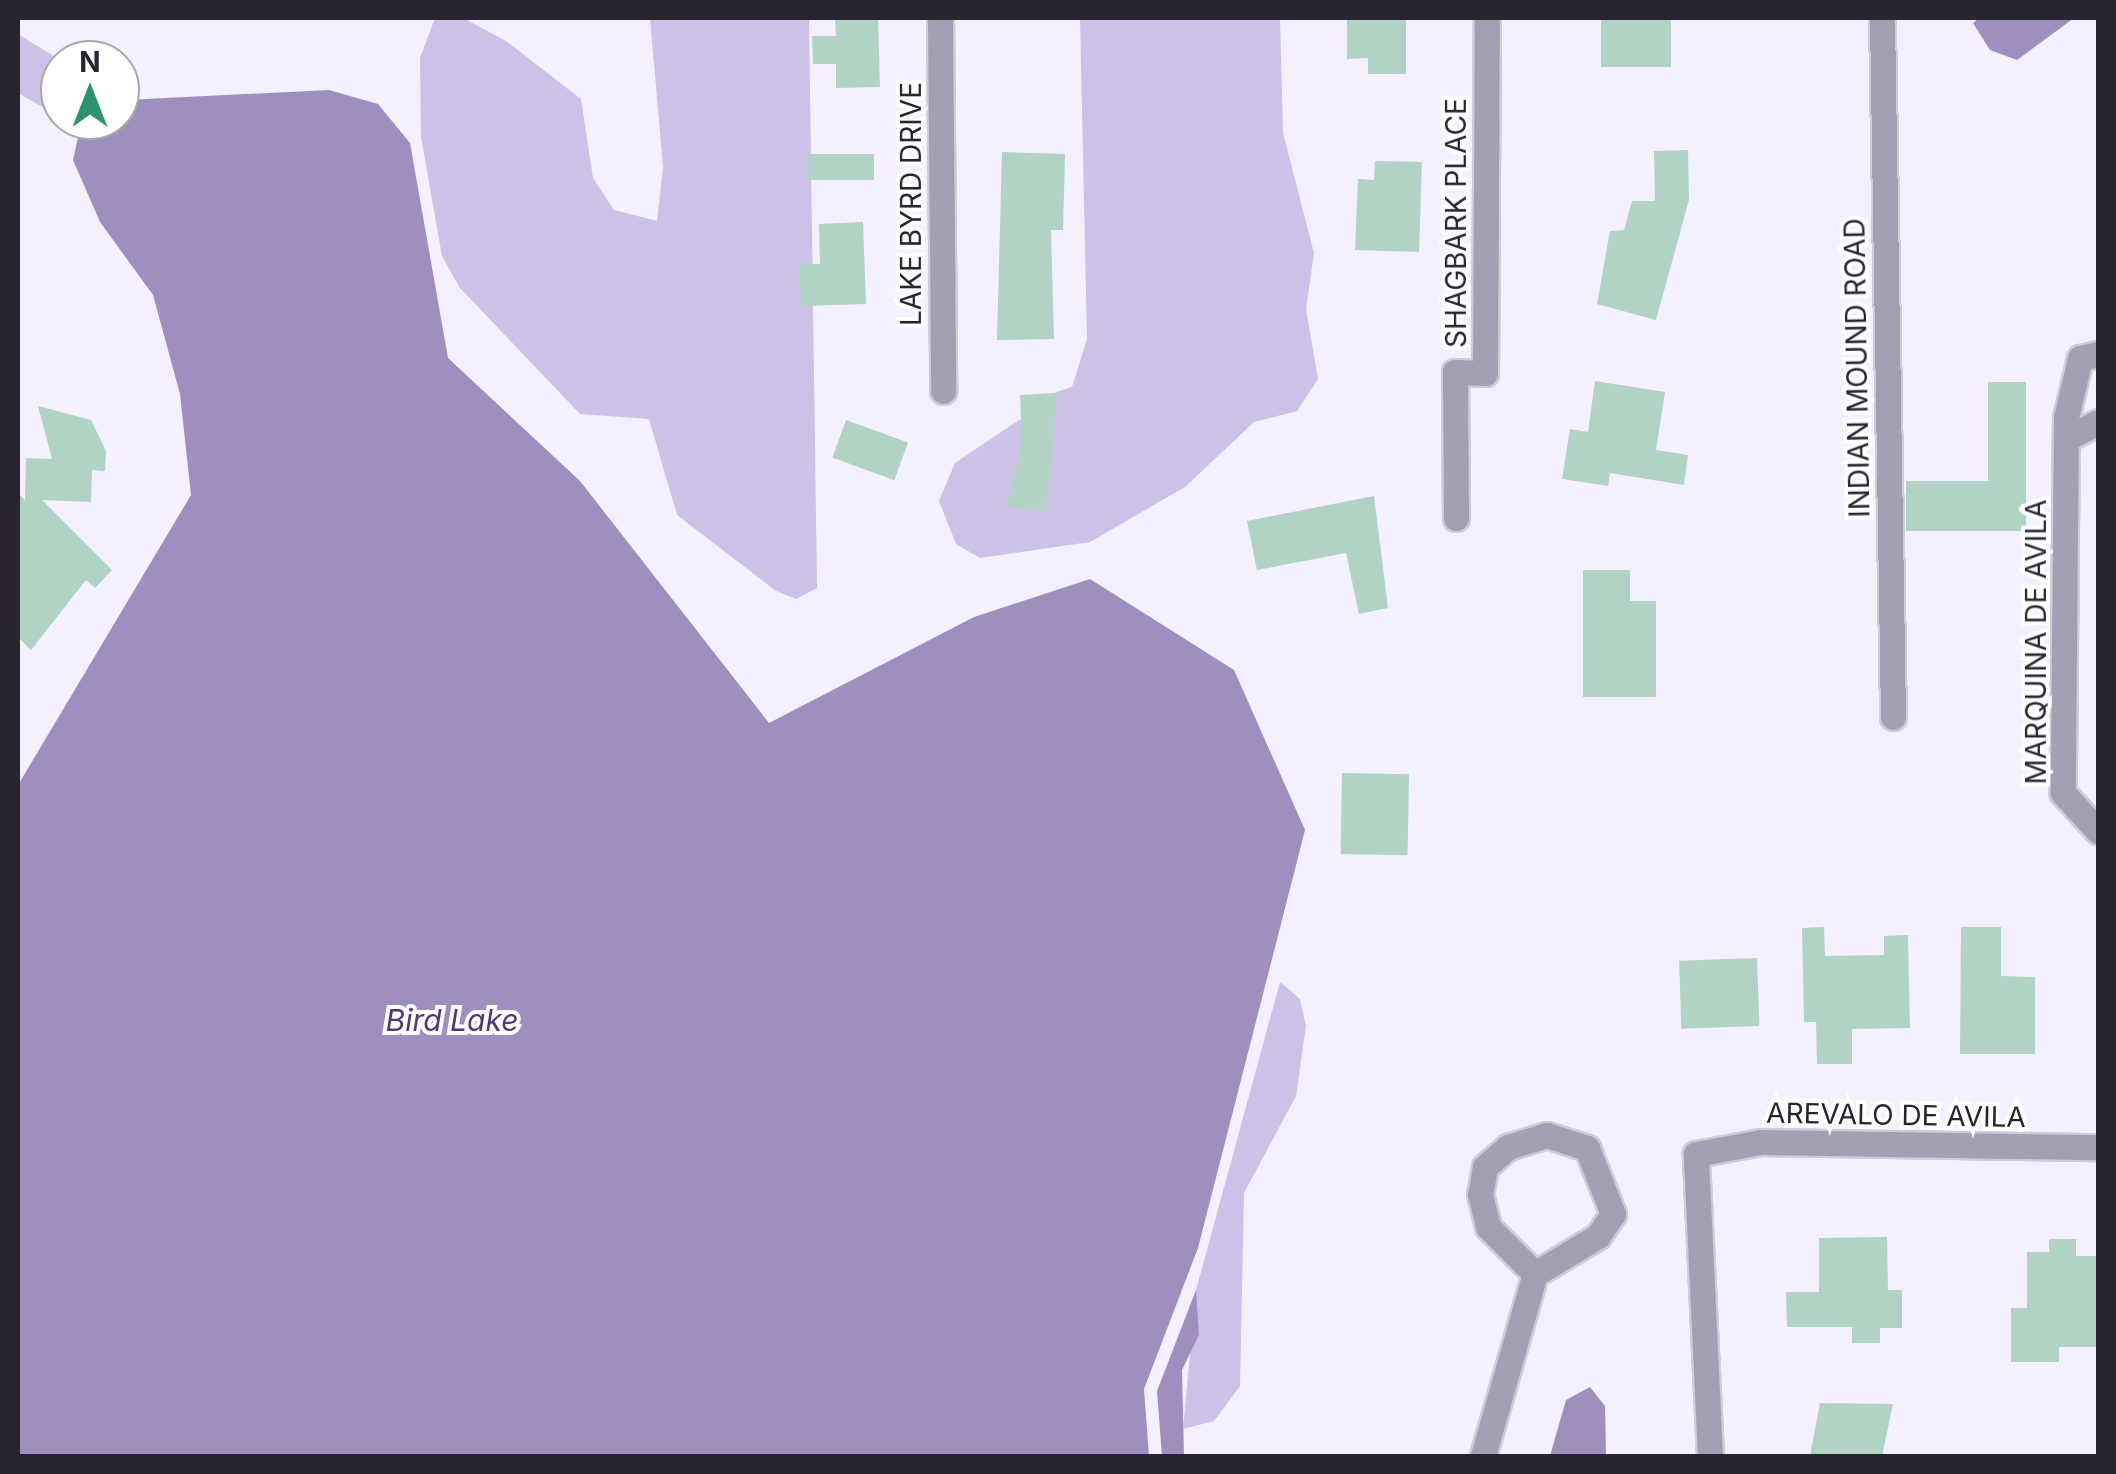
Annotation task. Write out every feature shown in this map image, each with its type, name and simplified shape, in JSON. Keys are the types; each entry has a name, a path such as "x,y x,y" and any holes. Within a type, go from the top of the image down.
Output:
{"street":[{"name":"LAKE BYRD DRIVE","path":"940,18 943,391"},
{"name":"SHAGBARK PLACE","path":"1456,518 1455,372 1485,373 1487,18"},
{"name":"INDIAN MOUND ROAD","path":"1882,18 1893,717"},
{"name":"MARQUINA DE AVILA","path":"2098,354 2080,358 2072,374 2066,440 2063,794 2098,831"},
{"path":"2066,440 2098,422"},
{"path":"1483,1456 1535,1274 1598,1236 1613,1214 1587,1148 1547,1135 1508,1147 1485,1167 1480,1194 1488,1227 1535,1274"},
{"name":"AREVALO DE AVILA","path":"1710,1456 1696,1154 1761,1142 2098,1148"}],"shaded area":[{"path":"435,18 463,18 506,41 581,99 593,178 614,210 657,221 663,167 650,18 809,18 817,588 796,599 776,591 677,515 649,419 580,414 460,288 442,256 421,137 420,58"},
{"path":"1080,18 1280,18 1283,133 1314,253 1306,309 1318,379 1297,411 1254,422 1185,487 1090,542 980,558 956,544 939,501 955,463 1019,420 1045,414 1056,392 1072,387 1087,339"},
{"path":"18,34 40,48 40,106 18,93"},
{"path":"1280,982 1300,999 1306,1026 1296,1096 1244,1193 1240,1386 1214,1421 1183,1429 1196,1290"}],"water":[{"path":"1979,18 2074,18 2017,60 1990,50 1973,23"},
{"name":"Bird Lake","path":"329,90 378,104 410,143 448,358 580,481 769,723 974,617 1090,579 1234,670 1305,830 1198,1248 1144,1389 1149,1456 18,1456 18,785 191,495 180,394 153,295 100,222 73,160 78,140 140,140 140,99"},
{"path":"1196,1290 1199,1335 1182,1370 1184,1456 1162,1456 1157,1391"},
{"path":"1590,1387 1605,1406 1606,1456 1550,1456 1566,1400"}],"building":[{"path":"835,18 878,18 880,87 836,88 836,64 813,64 812,36 836,36"},
{"path":"1347,18 1406,18 1406,74 1368,74 1368,58 1347,59"},
{"path":"1601,18 1671,18 1671,67 1601,67"},
{"path":"1688,150 1689,200 1656,320 1597,304 1610,231 1624,230 1632,201 1655,201 1654,151"},
{"path":"1002,152 1065,154 1063,230 1051,230 1054,339 997,340"},
{"path":"808,154 874,154 874,180 808,180"},
{"path":"1375,161 1422,162 1419,252 1355,250 1358,179 1374,180"},
{"path":"863,222 866,304 801,306 799,264 820,264 819,224"},
{"path":"1595,381 1665,392 1656,450 1688,455 1684,485 1610,473 1608,486 1562,479 1570,429 1588,432"},
{"path":"1988,382 2026,382 2026,531 1906,531 1906,481 1988,481"},
{"path":"1057,393 1046,512 1006,506 1022,446 1020,395"},
{"path":"38,406 91,420 106,451 105,471 92,470 91,502 42,500 112,570 95,588 86,580 31,650 18,637 18,493 25,500 26,458 52,459"},
{"path":"846,420 908,443 894,480 832,458"},
{"path":"1374,496 1388,608 1359,614 1346,553 1257,570 1247,521"},
{"path":"1583,570 1630,570 1630,601 1656,601 1656,697 1583,697"},
{"path":"1342,773 1409,774 1408,855 1341,854"},
{"path":"1824,927 1825,956 1884,955 1884,936 1908,935 1910,1028 1852,1029 1852,1064 1817,1064 1816,1022 1804,1022 1802,928"},
{"path":"1961,927 2001,927 2001,976 2035,977 2035,1054 1960,1054"},
{"path":"1757,958 1759,1026 1681,1029 1679,961"},
{"path":"1887,1237 1888,1290 1902,1290 1902,1328 1880,1328 1880,1343 1852,1343 1852,1327 1787,1327 1786,1292 1819,1292 1819,1238"},
{"path":"2049,1239 2076,1239 2076,1256 2098,1256 2098,1347 2059,1347 2059,1362 2011,1362 2011,1308 2027,1308 2027,1252 2049,1252"},
{"path":"1820,1403 1893,1404 1882,1456 1810,1456"}]}
